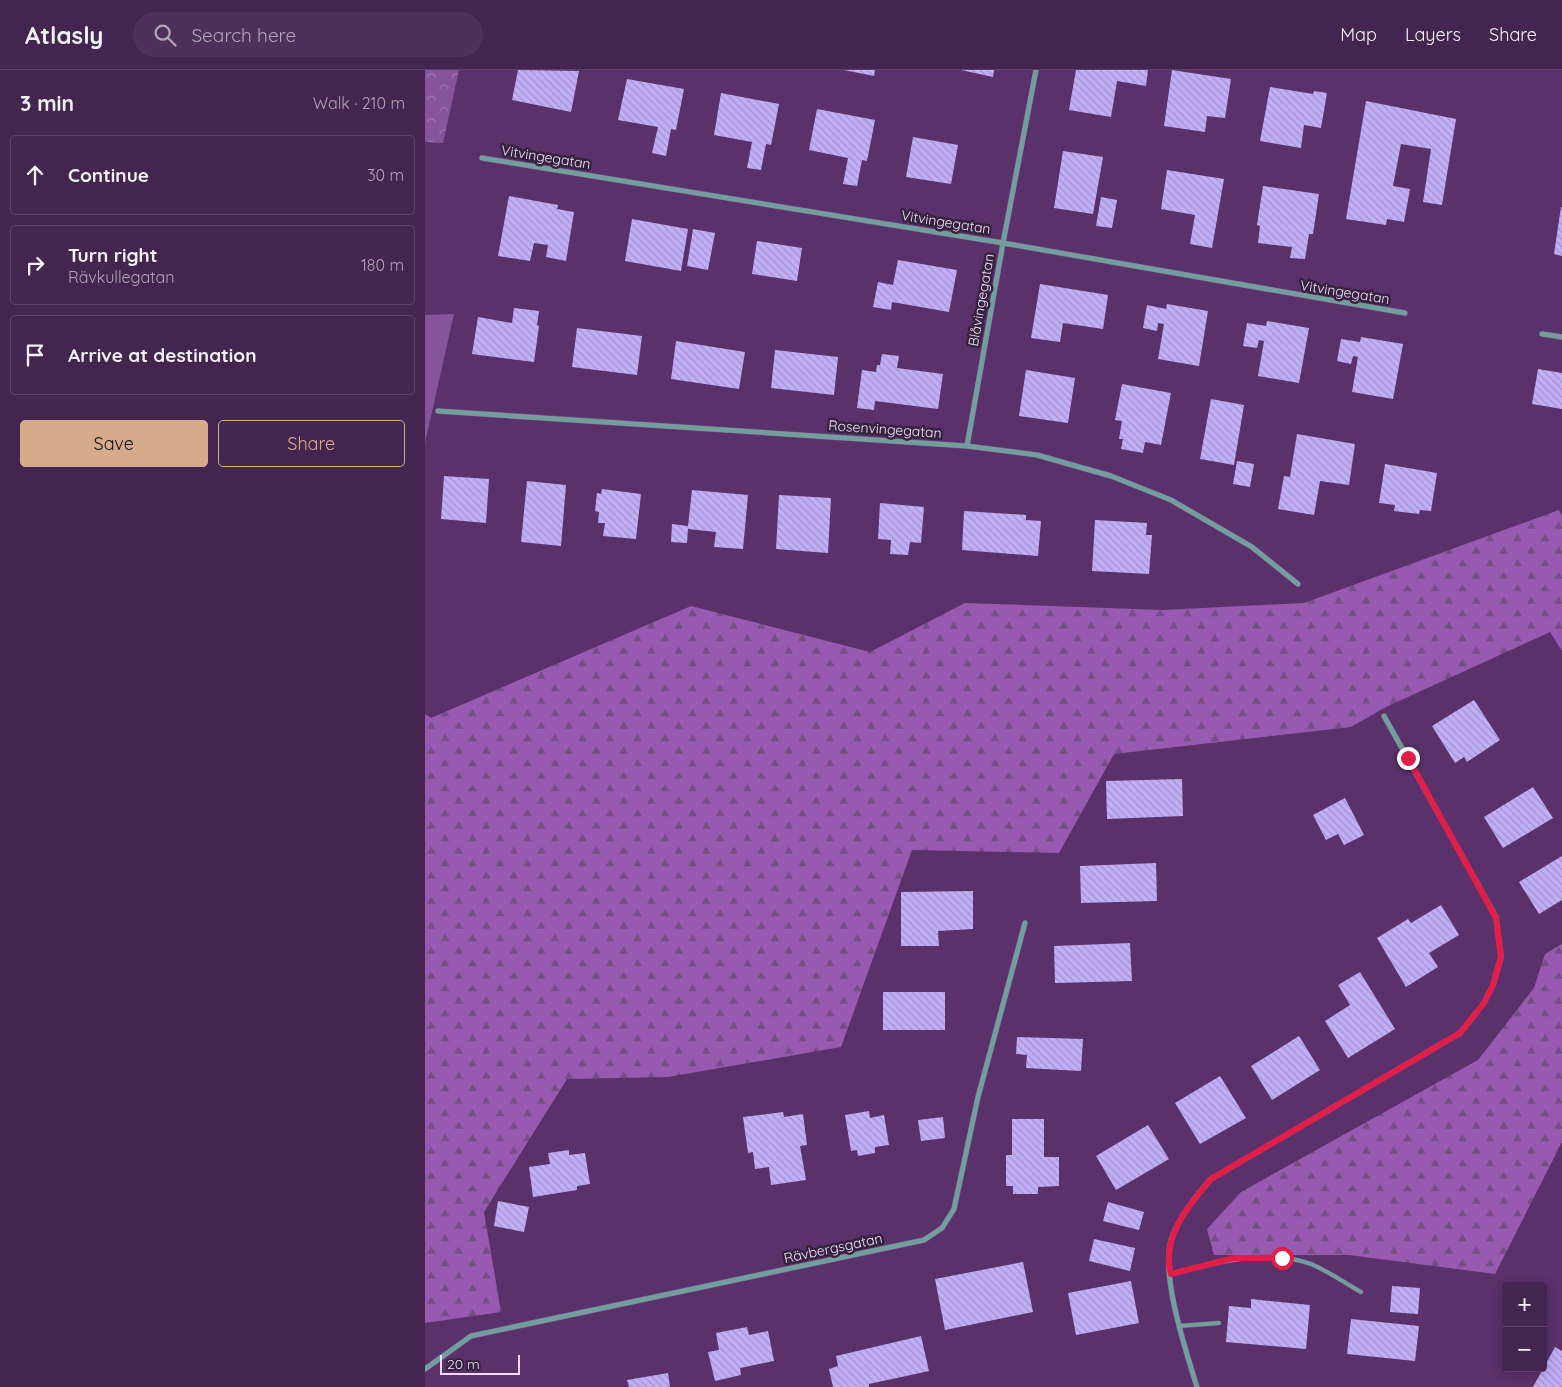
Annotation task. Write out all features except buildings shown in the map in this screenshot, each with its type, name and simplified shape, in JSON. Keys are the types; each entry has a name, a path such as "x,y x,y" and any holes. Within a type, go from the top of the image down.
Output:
{"street":[{"name":"Blåvingegatan","path":"967,446 1036,70"},
{"name":"Vitvingegatan","path":"482,158 1003,243 1405,313"},
{"path":"1542,334 1562,338"},
{"name":"Rosenvingegatan","path":"439,411 967,446 1037,455 1111,476 1171,500 1252,547 1298,584"},
{"path":"1197,1387 1179,1326 1171,1274 1167,1261 1172,1236 1187,1207 1211,1179 1460,1033 1484,1003 1493,985 1501,957 1496,918 1384,716"},
{"name":"Rävbergsgatan","path":"425,1369 471,1336 924,1240 943,1228 954,1209 978,1098 1025,923"}],"lane":[{"path":"1171,1274 1234,1258 1282,1258 1311,1264 1361,1292"},
{"path":"1179,1326 1219,1322"}],"green space":[{"path":"425,70 459,70 443,143 425,142"},
{"path":"454,314 425,443 425,315"},
{"path":"1559,510 1562,516 1562,651 1550,632 1386,707 1351,727 1114,754 1059,853 912,850 841,1047 668,1077 567,1079 484,1212 501,1312 425,1323 425,714 431,718 691,606 870,652 965,603 1163,610 1304,603"},
{"path":"1562,944 1562,1142 1495,1274 1349,1255 1214,1255 1207,1229 1241,1192 1478,1060 1534,988 1545,954"}],"route":[{"path":"1282,1258 1234,1258 1171,1274 1167,1261 1172,1236 1187,1207 1211,1179 1460,1033 1484,1003 1499,968 1501,957 1496,918 1408,758"}]}
